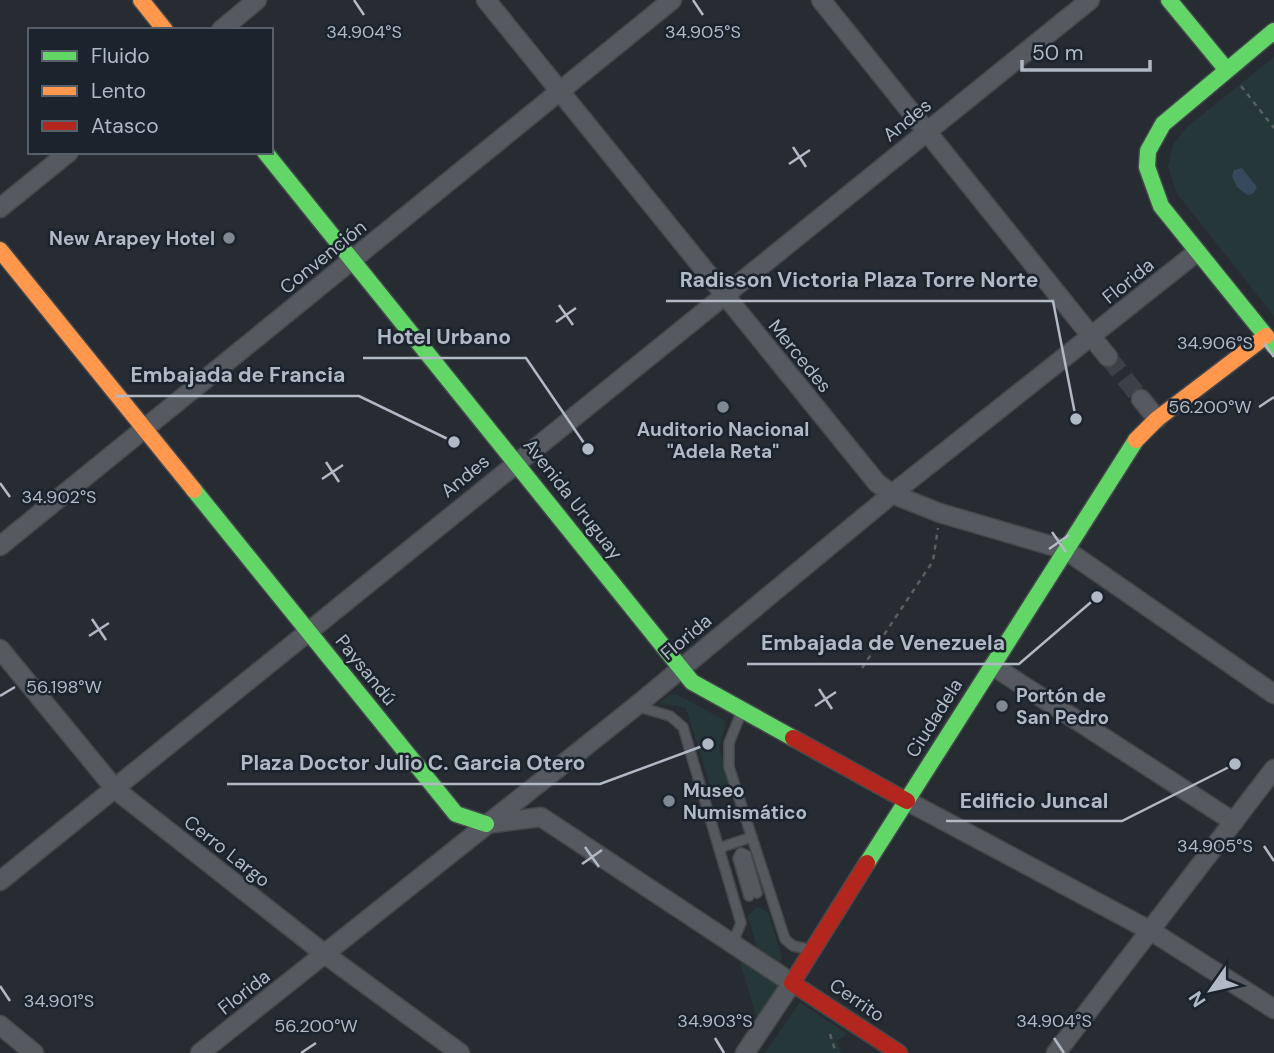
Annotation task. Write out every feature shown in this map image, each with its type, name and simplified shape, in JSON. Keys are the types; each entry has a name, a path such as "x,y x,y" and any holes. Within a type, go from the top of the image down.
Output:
{"street":[{"path":"141,0 163,28"},
{"path":"223,28 257,0"},
{"name":"Mercedes","path":"486,0 877,483 892,494 940,513 1066,550 1274,694"},
{"name":"Convención","path":"0,546 672,0"},
{"path":"821,0 1108,357"},
{"name":"Andes","path":"0,881 116,790 307,631 1090,0"},
{"path":"1169,0 1226,69"},
{"path":"1270,341 1197,252 1153,191 1146,159 1150,144 1162,121 1274,31"},
{"path":"0,208 67,154"},
{"name":"Avenida Uruguay","path":"267,154 680,669 700,689 907,801"},
{"name":"Paysandú","path":"0,250 456,814 486,824 541,817 792,983"},
{"name":"Florida","path":"200,1053 636,706 892,494 1197,252"},
{"name":"Ciudadela","path":"745,1053 814,949 1133,443 1157,419 1270,341"},
{"path":"1141,399 1157,419"},
{"name":"Cerro Largo","path":"0,649 116,790 326,955 460,1053"},
{"path":"993,666 1234,822"},
{"path":"1056,1053 1274,769"},
{"path":"907,801 1151,930 1274,1009"},
{"name":"Cerrito","path":"792,983 899,1053"},
{"path":"0,1025 34,1053"}],"lane":[{"path":"636,706 670,716 683,727 741,923 733,944"},
{"path":"742,711 729,743 727,758 786,939 793,946 814,949"},
{"path":"719,848 752,837"},
{"path":"741,853 746,855 753,894"},
{"path":"734,901 769,889"}],"path":[{"path":"1240,85 1274,128"},
{"path":"862,667 933,561 940,513"}],"shaded area":[{"path":"1274,57 1274,316 1177,194 1168,167 1173,144 1188,126"},
{"path":"676,694 726,721 719,747 730,789 713,795 686,708 659,703 669,695"},
{"path":"757,907 768,912 782,958 780,962 757,948 748,916"},
{"path":"743,958 779,986 758,1021 740,963"},
{"path":"800,1002 847,1034 837,1041 841,1053 765,1053"}],"water":[{"path":"1242,168 1257,187 1253,194 1247,195 1237,187 1232,176 1234,170"}],"tunnel":[{"path":"1108,357 1141,399"}],"traffic: fast":[{"path":"1169,0 1226,69"},
{"path":"1274,31 1163,124 1148,151 1147,167 1161,206 1274,346"},
{"path":"267,154 692,682 793,738"},
{"path":"867,863 1136,440"},
{"path":"194,490 456,814 486,824"}],"traffic: slow":[{"path":"141,0 163,28"},
{"path":"0,250 194,490"},
{"path":"1136,440 1157,419 1266,336"}],"traffic: jam":[{"path":"793,738 907,801"},
{"path":"867,863 792,983 899,1053"}],"place":[{"name":"New Arapey Hotel","path":"229,238"},
{"name":"Auditorio Nacional \"Adela Reta\"","path":"723,407"},
{"name":"Radisson Victoria Plaza Torre Norte","path":"1076,419"},
{"name":"Embajada de Francia","path":"454,442"},
{"name":"Hotel Urbano","path":"588,449"},
{"name":"Embajada de Venezuela","path":"1097,597"},
{"name":"Portón de San Pedro","path":"1002,706"},
{"name":"Plaza Doctor Julio C. Garcia Otero","path":"708,744"},
{"name":"Edificio Juncal","path":"1235,764"},
{"name":"Museo Numismático","path":"669,801"}]}
